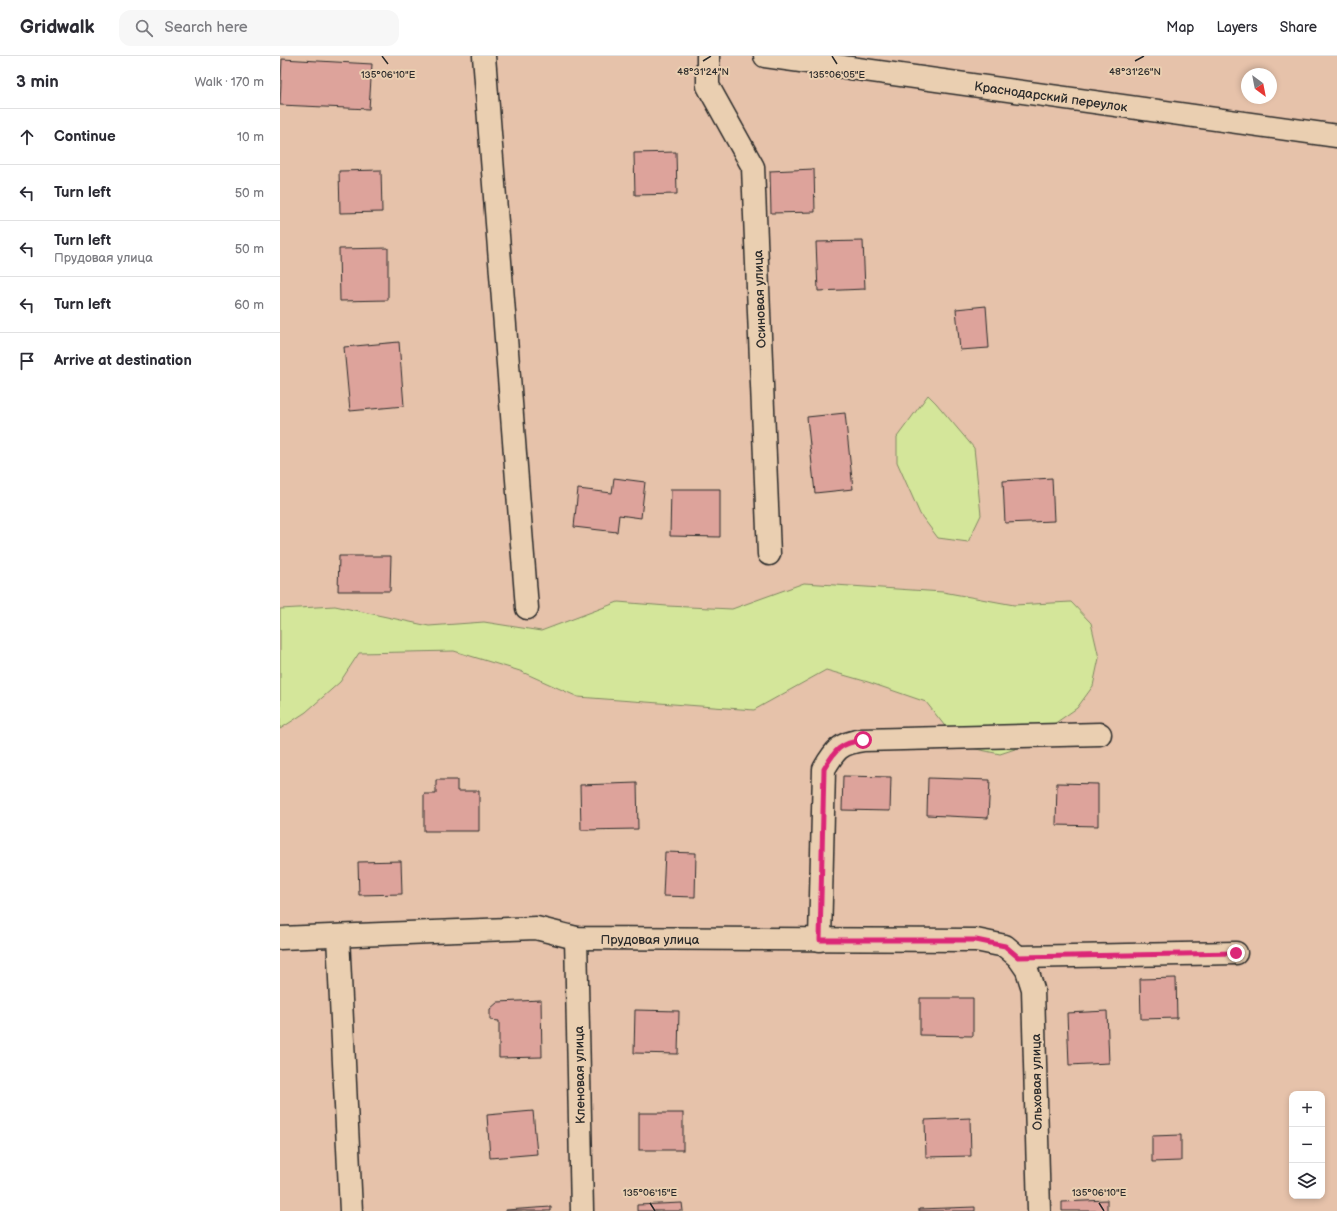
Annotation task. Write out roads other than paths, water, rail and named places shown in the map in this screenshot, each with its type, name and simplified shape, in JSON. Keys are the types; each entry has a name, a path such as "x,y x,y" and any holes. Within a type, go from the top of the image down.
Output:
{"street":[{"path":"484,56 527,608"},
{"name":"Осиновая улица","path":"708,56 708,86 753,167 769,554"},
{"name":"Краснодарский переулок","path":"765,56 1337,136"},
{"path":"820,940 824,769 834,752 850,742 863,740 1100,734"},
{"name":"Прудовая улица","path":"280,938 536,928 576,938 976,940 1005,946 1018,957"},
{"path":"338,936 351,1211"},
{"name":"Кленовая улица","path":"576,938 582,1211"},
{"path":"1018,957 1236,953"},
{"name":"Ольховая улица","path":"1018,957 1027,970 1033,989 1039,1211"}]}
